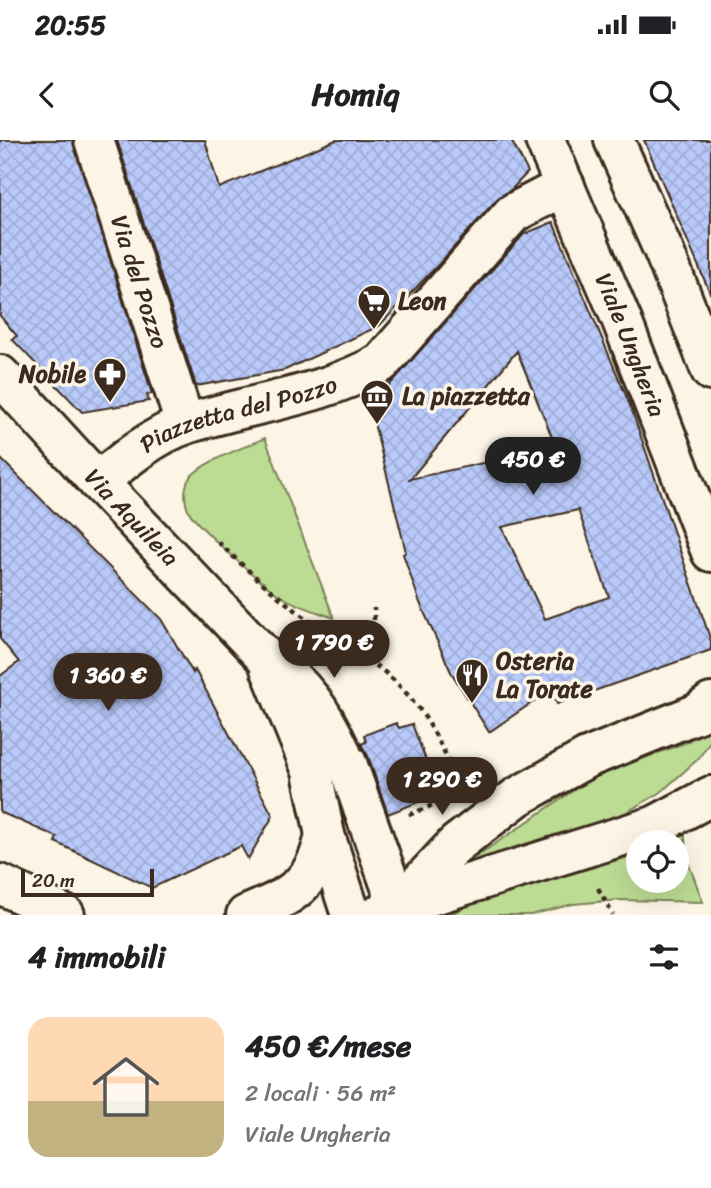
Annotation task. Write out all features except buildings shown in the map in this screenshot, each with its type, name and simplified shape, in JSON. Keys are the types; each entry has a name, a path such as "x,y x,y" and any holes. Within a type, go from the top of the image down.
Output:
{"street":[{"name":"Via del Pozzo","path":"94,140 185,424"},
{"name":"Viale Ungheria","path":"545,140 622,321 711,552"},
{"path":"614,140 665,254 711,371"},
{"name":"Piazzetta del Pozzo","path":"98,482 138,450 185,424 311,393 356,377 381,363 513,213 565,186"},
{"name":"Via Aquileia","path":"0,375 267,659 328,764 393,912"},
{"path":"393,912 456,844 517,797 587,758 698,713 711,704"},
{"name":"Via Aquileia","path":"328,764 319,852 351,915"},
{"path":"393,912 654,826 711,796"},
{"path":"246,915 297,890 319,852"},
{"path":"0,884 65,915"}],"path":[{"path":"212,536 270,589 358,652 407,693 427,719 460,782"},
{"path":"368,649 374,634 374,608"},
{"path":"397,820 443,801"},
{"path":"606,901 613,915"}],"green space":[{"path":"265,438 334,618 279,595 216,541 188,510 185,490 187,482 195,473 213,461"},
{"path":"711,723 711,740 698,759 660,793 605,824 442,880 590,779 687,742"},
{"path":"626,858 626,893 689,893 689,865 703,902 620,900 573,904 531,915 449,915 479,900"}],"place":[{"name":"Leon","path":"374,331"},
{"name":"Nobile","path":"110,404"},
{"name":"La piazzetta","path":"377,426"},
{"name":"Osteria La Torate","path":"472,705"}]}
